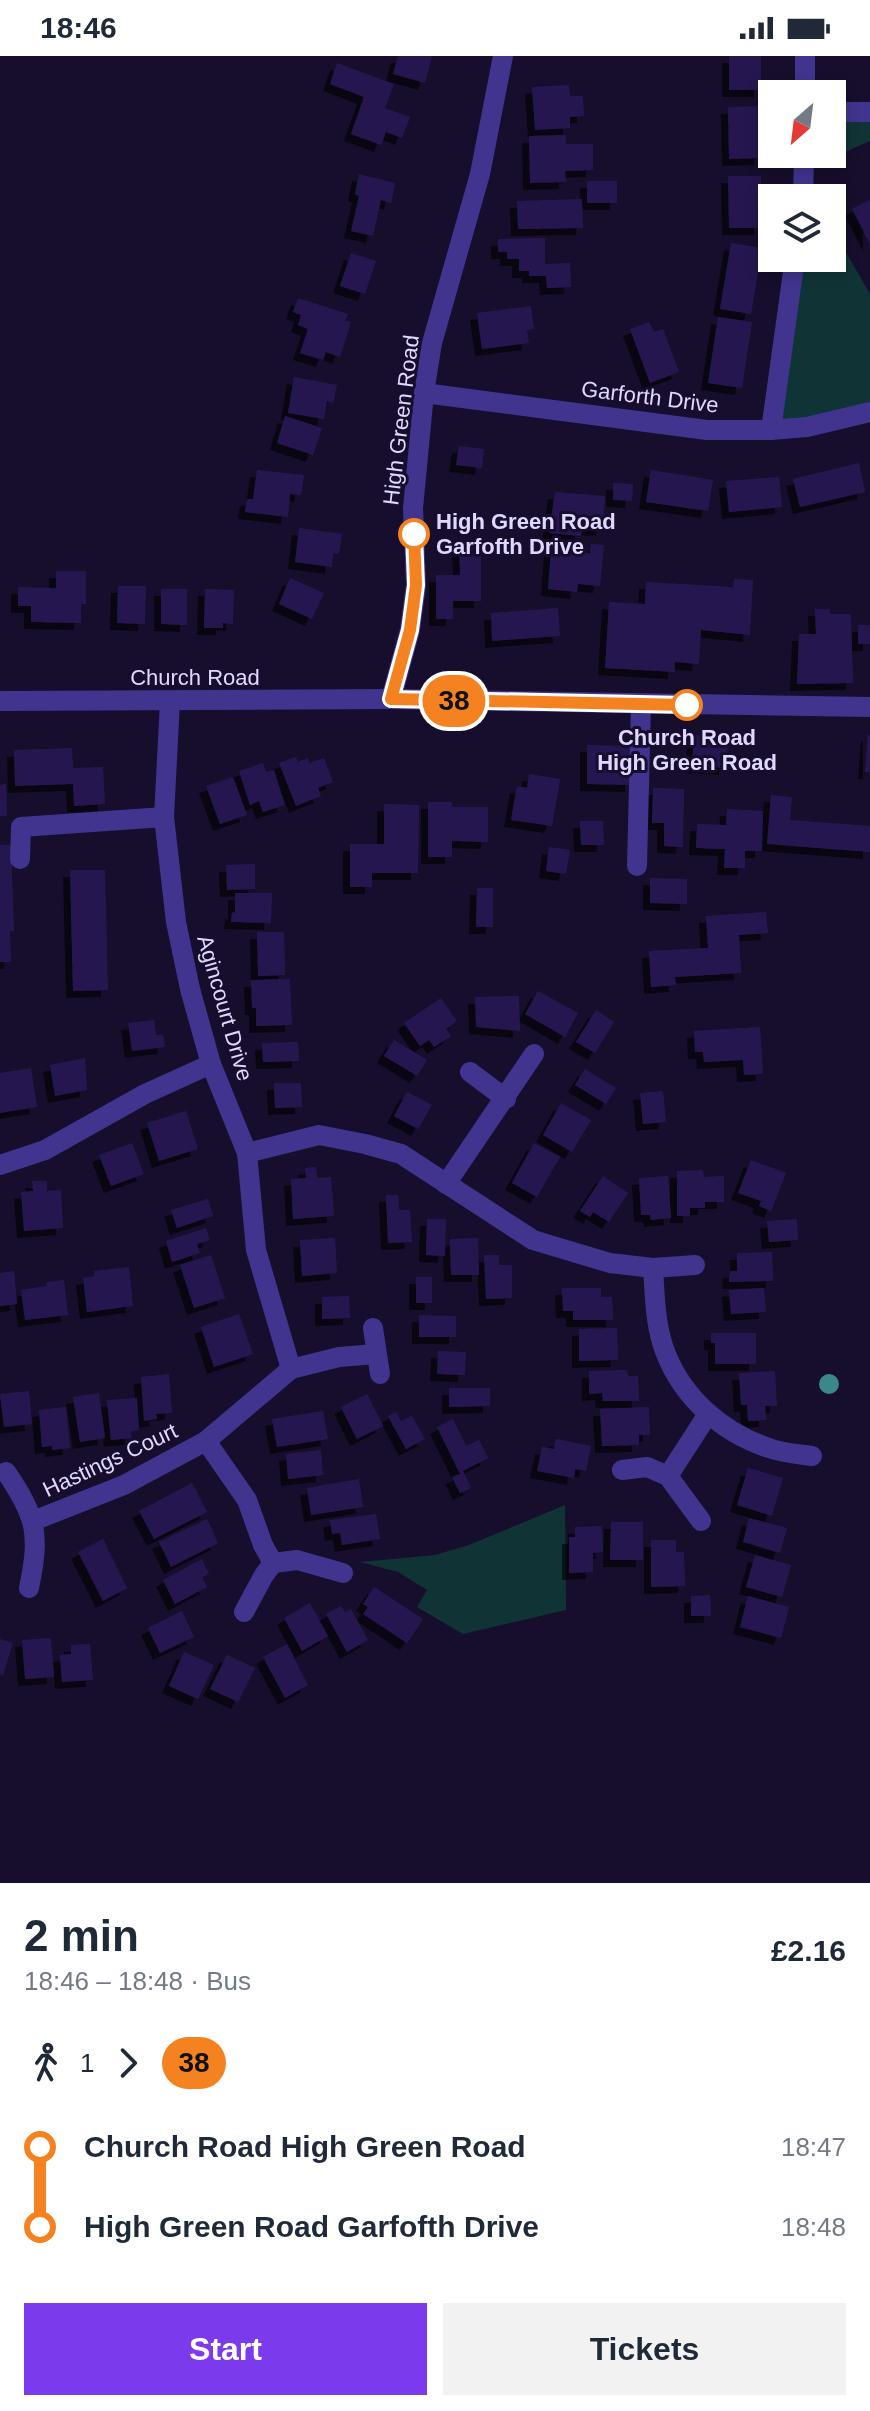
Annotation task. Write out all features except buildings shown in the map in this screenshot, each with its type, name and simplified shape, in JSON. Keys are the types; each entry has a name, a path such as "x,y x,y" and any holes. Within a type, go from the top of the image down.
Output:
{"street":[{"name":"High Green Road","path":"391,699 410,630 416,585 413,508 432,343 480,174 503,56"},
{"path":"805,56 805,80"},
{"path":"846,112 870,112"},
{"path":"771,430 793,272"},
{"name":"Garforth Drive","path":"424,393 707,430 807,427 870,412"},
{"name":"Church Road","path":"0,701 391,699 870,707"},
{"name":"Agincourt Drive","path":"170,701 164,817 176,922 190,989 211,1064 247,1153 256,1250 291,1369"},
{"path":"637,866 641,704"},
{"path":"20,859 21,827 164,817"},
{"path":"446,1184 534,1054"},
{"path":"0,1165 45,1150 145,1094 211,1064"},
{"path":"470,1072 506,1099"},
{"path":"247,1153 319,1135 401,1154 533,1240 610,1263 653,1268 695,1265"},
{"path":"653,1268 656,1317 666,1354 686,1391 708,1414 739,1435 770,1449 812,1456"},
{"name":"Hastings Court","path":"33,1521 124,1485 206,1441 291,1369 339,1357 378,1364 373,1328"},
{"path":"668,1476 708,1414"},
{"name":"Hastings Court","path":"206,1441 247,1500 273,1563"},
{"path":"622,1470 647,1467 668,1476 701,1521"},
{"name":"Hastings Court","path":"6,1472 25,1500 33,1521 36,1551 29,1588"},
{"path":"244,1612 273,1563 297,1560 343,1573"}],"green space":[{"path":"846,112 870,112 870,141 846,152"},
{"path":"846,252 870,294 870,412 771,430 793,272 846,272"},
{"path":"565,1505 566,1610 463,1634 417,1607 427,1590 398,1572 360,1562 435,1555 469,1545"}],"bus line":[{"name":"38","path":"414,534 416,585 410,630 391,699 687,705"}],"place":[{"name":"High Green Road Garfofth Drive","path":"414,534"},
{"name":"Church Road High Green Road","path":"687,705"}]}
